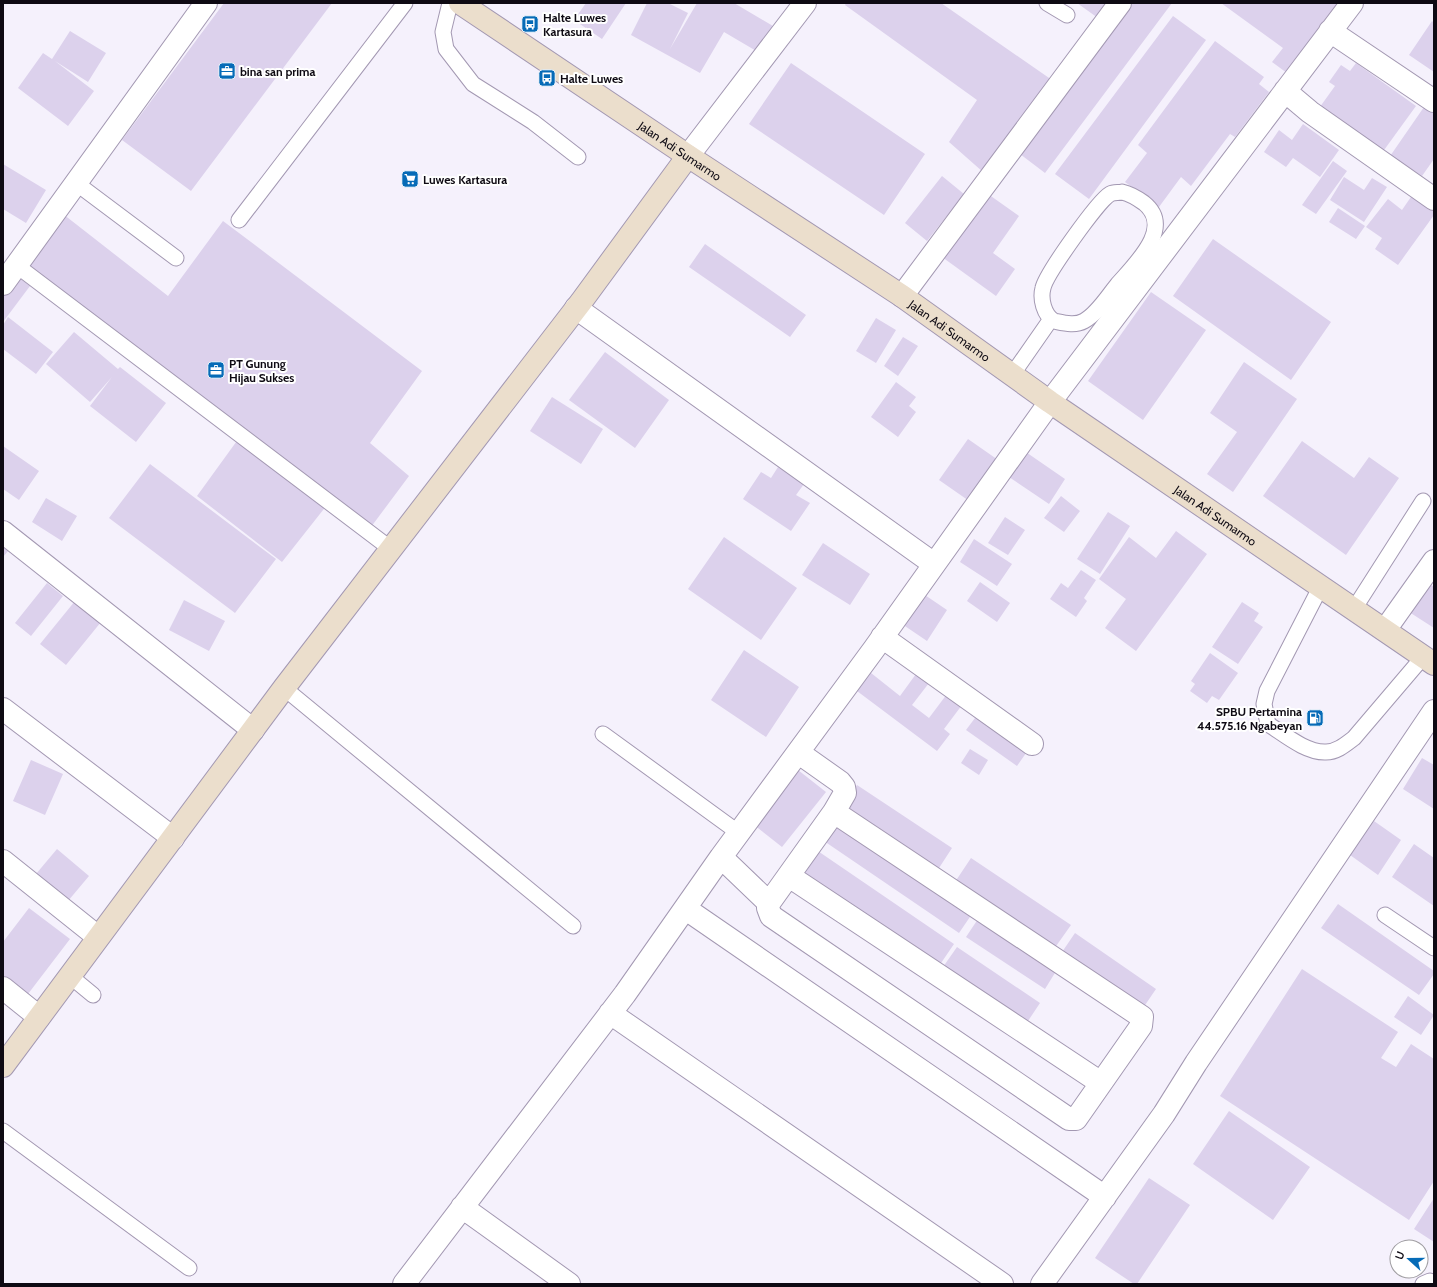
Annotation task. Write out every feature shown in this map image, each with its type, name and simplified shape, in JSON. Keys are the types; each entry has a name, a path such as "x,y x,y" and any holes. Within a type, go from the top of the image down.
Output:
{"main road":[{"name":"Jalan Adi Sumarmo","path":"474,7 688,156 902,296 1050,402 1429,660"},
{"path":"3,1066 284,688 576,308 688,156"}],"street":[{"path":"3,284 206,3"},
{"path":"688,156 806,3"},
{"path":"902,296 1120,3"},
{"path":"404,1284 610,1013 686,909 721,856 799,753 1050,402 1352,3"},
{"path":"1330,31 1434,101"},
{"path":"1285,91 1310,112 1434,199"},
{"path":"576,308 934,564"},
{"path":"3,532 253,730"},
{"path":"1385,630 1434,561"},
{"path":"882,637 1032,744"},
{"path":"3,708 173,838"},
{"path":"1042,1284 1164,1114 1196,1063 1434,711"},
{"path":"799,753 844,787 845,793 834,812 769,902 769,913 776,920 1069,1119 1076,1119 1141,1026 1142,1021 1140,1015 834,812"},
{"path":"721,856 769,902"},
{"path":"3,861 98,937"},
{"path":"789,876 1101,1083"},
{"path":"686,909 1105,1197"},
{"path":"3,988 39,1017"},
{"path":"610,1013 1002,1284"},
{"path":"462,1207 569,1284"}],"lane":[{"path":"239,220 405,3"},
{"path":"450,3 443,32 446,49 473,84 533,122 578,157"},
{"path":"1047,3 1067,15"},
{"path":"76,183 176,258"},
{"path":"1122,192 1136,198 1148,207 1156,223 1155,235 1149,246 1113,290 1086,320 1067,324 1051,319 1043,305 1043,288 1071,242 1110,194 1122,192"},
{"path":"16,265 391,549"},
{"path":"1012,375 1051,319"},
{"path":"1354,609 1423,501"},
{"path":"1320,586 1267,691 1264,704 1268,724 1313,751 1327,752 1341,747 1354,738 1429,660"},
{"path":"284,688 573,926"},
{"path":"603,734 739,833"},
{"path":"1385,915 1434,948"},
{"path":"70,976 93,995"},
{"path":"3,1131 189,1268"},
{"path":"1423,1284 1430,1282 1434,1284"}],"building":[{"name":"bina san prima","path":"224,3 332,3 191,191 122,140"},
{"path":"586,3 626,3 602,39 574,20"},
{"path":"647,3 668,3 688,13 670,49 697,3 734,3 773,26 758,52 724,32 700,73 631,35"},
{"path":"846,3 941,3 1052,80 983,172 949,142 977,100 845,5"},
{"path":"1077,3 1109,3 1098,18"},
{"path":"1133,3 1172,3 1045,173 1020,154"},
{"path":"1221,3 1338,3 1287,73 1272,62 1283,48"},
{"path":"1173,16 1206,40 1089,199 1055,174"},
{"path":"1432,21 1434,23 1434,72 1409,55"},
{"path":"70,31 106,53 88,82 55,61 94,91 68,126 18,88 43,53 52,59"},
{"path":"1215,41 1264,77 1259,84 1269,92 1235,137 1230,134 1191,186 1181,177 1159,207 1125,182 1147,153 1138,145"},
{"path":"791,63 925,154 884,215 749,124"},
{"path":"1356,63 1416,106 1379,157 1317,111 1335,86 1329,82 1341,65 1350,71"},
{"path":"1424,107 1434,114 1434,159 1422,176 1413,170 1408,178 1386,162"},
{"path":"1303,124 1339,150 1320,177 1293,158 1286,167 1264,152 1279,130 1292,140"},
{"path":"1333,161 1347,171 1316,214 1302,205"},
{"path":"3,164 46,190 26,223 3,209"},
{"path":"942,176 964,194 927,241 905,223"},
{"path":"1344,177 1364,190 1372,178 1387,187 1364,222 1330,200"},
{"path":"988,194 1019,216 993,253 1015,269 996,296 942,257"},
{"path":"1413,194 1434,210 1434,215 1398,265 1375,249 1382,238 1366,227 1388,199 1402,210"},
{"path":"1338,208 1365,226 1356,239 1329,222"},
{"path":"63,214 168,296 223,221 422,371 370,443 409,476 371,527 25,264"},
{"path":"1213,239 1331,322 1291,380 1173,296"},
{"path":"705,244 806,315 790,337 689,267"},
{"path":"14,274 30,286 3,322 3,288"},
{"path":"1151,292 1206,330 1143,420 1088,381"},
{"path":"8,317 53,352 36,374 3,349 3,325"},
{"path":"876,318 896,330 876,363 856,351"},
{"path":"74,332 118,369 120,367 166,403 136,442 90,406 112,377 90,402 46,364"},
{"path":"903,337 918,346 898,376 884,366"},
{"path":"605,352 669,400 635,448 569,400"},
{"path":"1244,362 1297,399 1233,492 1207,474 1237,432 1210,413"},
{"path":"896,382 916,397 909,406 916,412 898,437 871,417"},
{"path":"552,397 603,429 581,464 530,431"},
{"path":"239,438 327,505 282,562 197,496"},
{"path":"968,439 1001,462 972,503 939,480"},
{"path":"1302,441 1354,478 1369,457 1399,478 1346,555 1263,496"},
{"path":"3,446 39,471 19,500 3,489"},
{"path":"1020,448 1065,479 1049,504 1003,473"},
{"path":"150,464 276,559 235,613 109,518"},
{"path":"778,467 804,484 796,495 810,503 791,531 743,499 761,472 771,478"},
{"path":"1061,496 1080,511 1064,532 1044,518"},
{"path":"46,498 77,516 62,541 32,522"},
{"path":"1108,512 1130,526 1100,574 1077,559"},
{"path":"1005,517 1025,530 1008,555 988,543"},
{"path":"1176,531 1207,554 1136,651 1105,628 1126,599 1099,579 1129,537 1156,558"},
{"path":"724,537 797,588 761,640 688,589"},
{"path":"974,539 1012,564 997,586 960,562"},
{"path":"823,543 870,574 850,605 802,575"},
{"path":"3,545 9,550 3,557"},
{"path":"1081,570 1096,580 1084,598 1087,601 1076,617 1050,599 1061,583 1068,588"},
{"path":"1425,581 1434,587 1434,628 1406,610"},
{"path":"980,582 1010,603 997,622 967,601"},
{"path":"47,583 63,596 31,636 15,623"},
{"path":"919,591 947,610 927,641 899,622"},
{"path":"184,600 225,621 209,651 169,630"},
{"path":"75,601 101,622 66,665 40,644"},
{"path":"1242,602 1259,613 1254,621 1263,627 1238,664 1212,647"},
{"path":"744,650 799,687 766,737 711,700"},
{"path":"1210,653 1238,673 1219,700 1212,696 1207,703 1190,691 1195,684 1191,681"},
{"path":"871,673 900,696 916,674 929,683 912,705 929,718 947,694 962,705 944,729 950,734 937,751 857,691"},
{"path":"981,710 1031,746 1017,766 966,730"},
{"path":"970,749 988,760 979,775 961,763"},
{"path":"1422,758 1434,765 1434,809 1403,789"},
{"path":"31,760 63,774 45,815 13,801"},
{"path":"798,770 826,792 782,847 754,825"},
{"path":"857,785 952,848 939,868 844,805"},
{"path":"835,818 974,911 959,933 821,839"},
{"path":"1374,821 1401,840 1378,875 1350,855"},
{"path":"1414,844 1434,858 1434,906 1392,877"},
{"path":"812,847 954,944 939,966 797,869"},
{"path":"57,849 89,876 68,901 36,874"},
{"path":"971,858 1071,925 1054,949 955,882"},
{"path":"1338,904 1434,971 1434,974 1419,995 1321,928"},
{"path":"29,908 70,939 28,994 3,975 3,942"},
{"path":"980,916 1058,968 1045,989 966,937"},
{"path":"1075,933 1156,989 1141,1011 1060,955"},
{"path":"957,947 1040,1003 1026,1024 943,967"},
{"path":"1302,969 1398,1032 1381,1058 1396,1067 1411,1044 1434,1059 1434,1181 1409,1220 1220,1096"},
{"path":"1408,996 1434,1015 1421,1035 1394,1017"},
{"path":"1229,1111 1310,1167 1273,1220 1193,1164"},
{"path":"1149,1178 1190,1205 1137,1284 1134,1284 1095,1258"},
{"path":"1434,1198 1434,1242 1414,1229"}],"place":[{"name":"Halte Luwes Kartasura","path":"530,24"},
{"name":"bina san prima","path":"227,71"},
{"name":"Halte Luwes","path":"547,78"},
{"name":"Luwes Kartasura","path":"410,179"},
{"name":"PT Gunung Hijau Sukses","path":"216,370"},
{"name":"SPBU Pertamina 44.575.16 Ngabeyan","path":"1315,718"}]}
